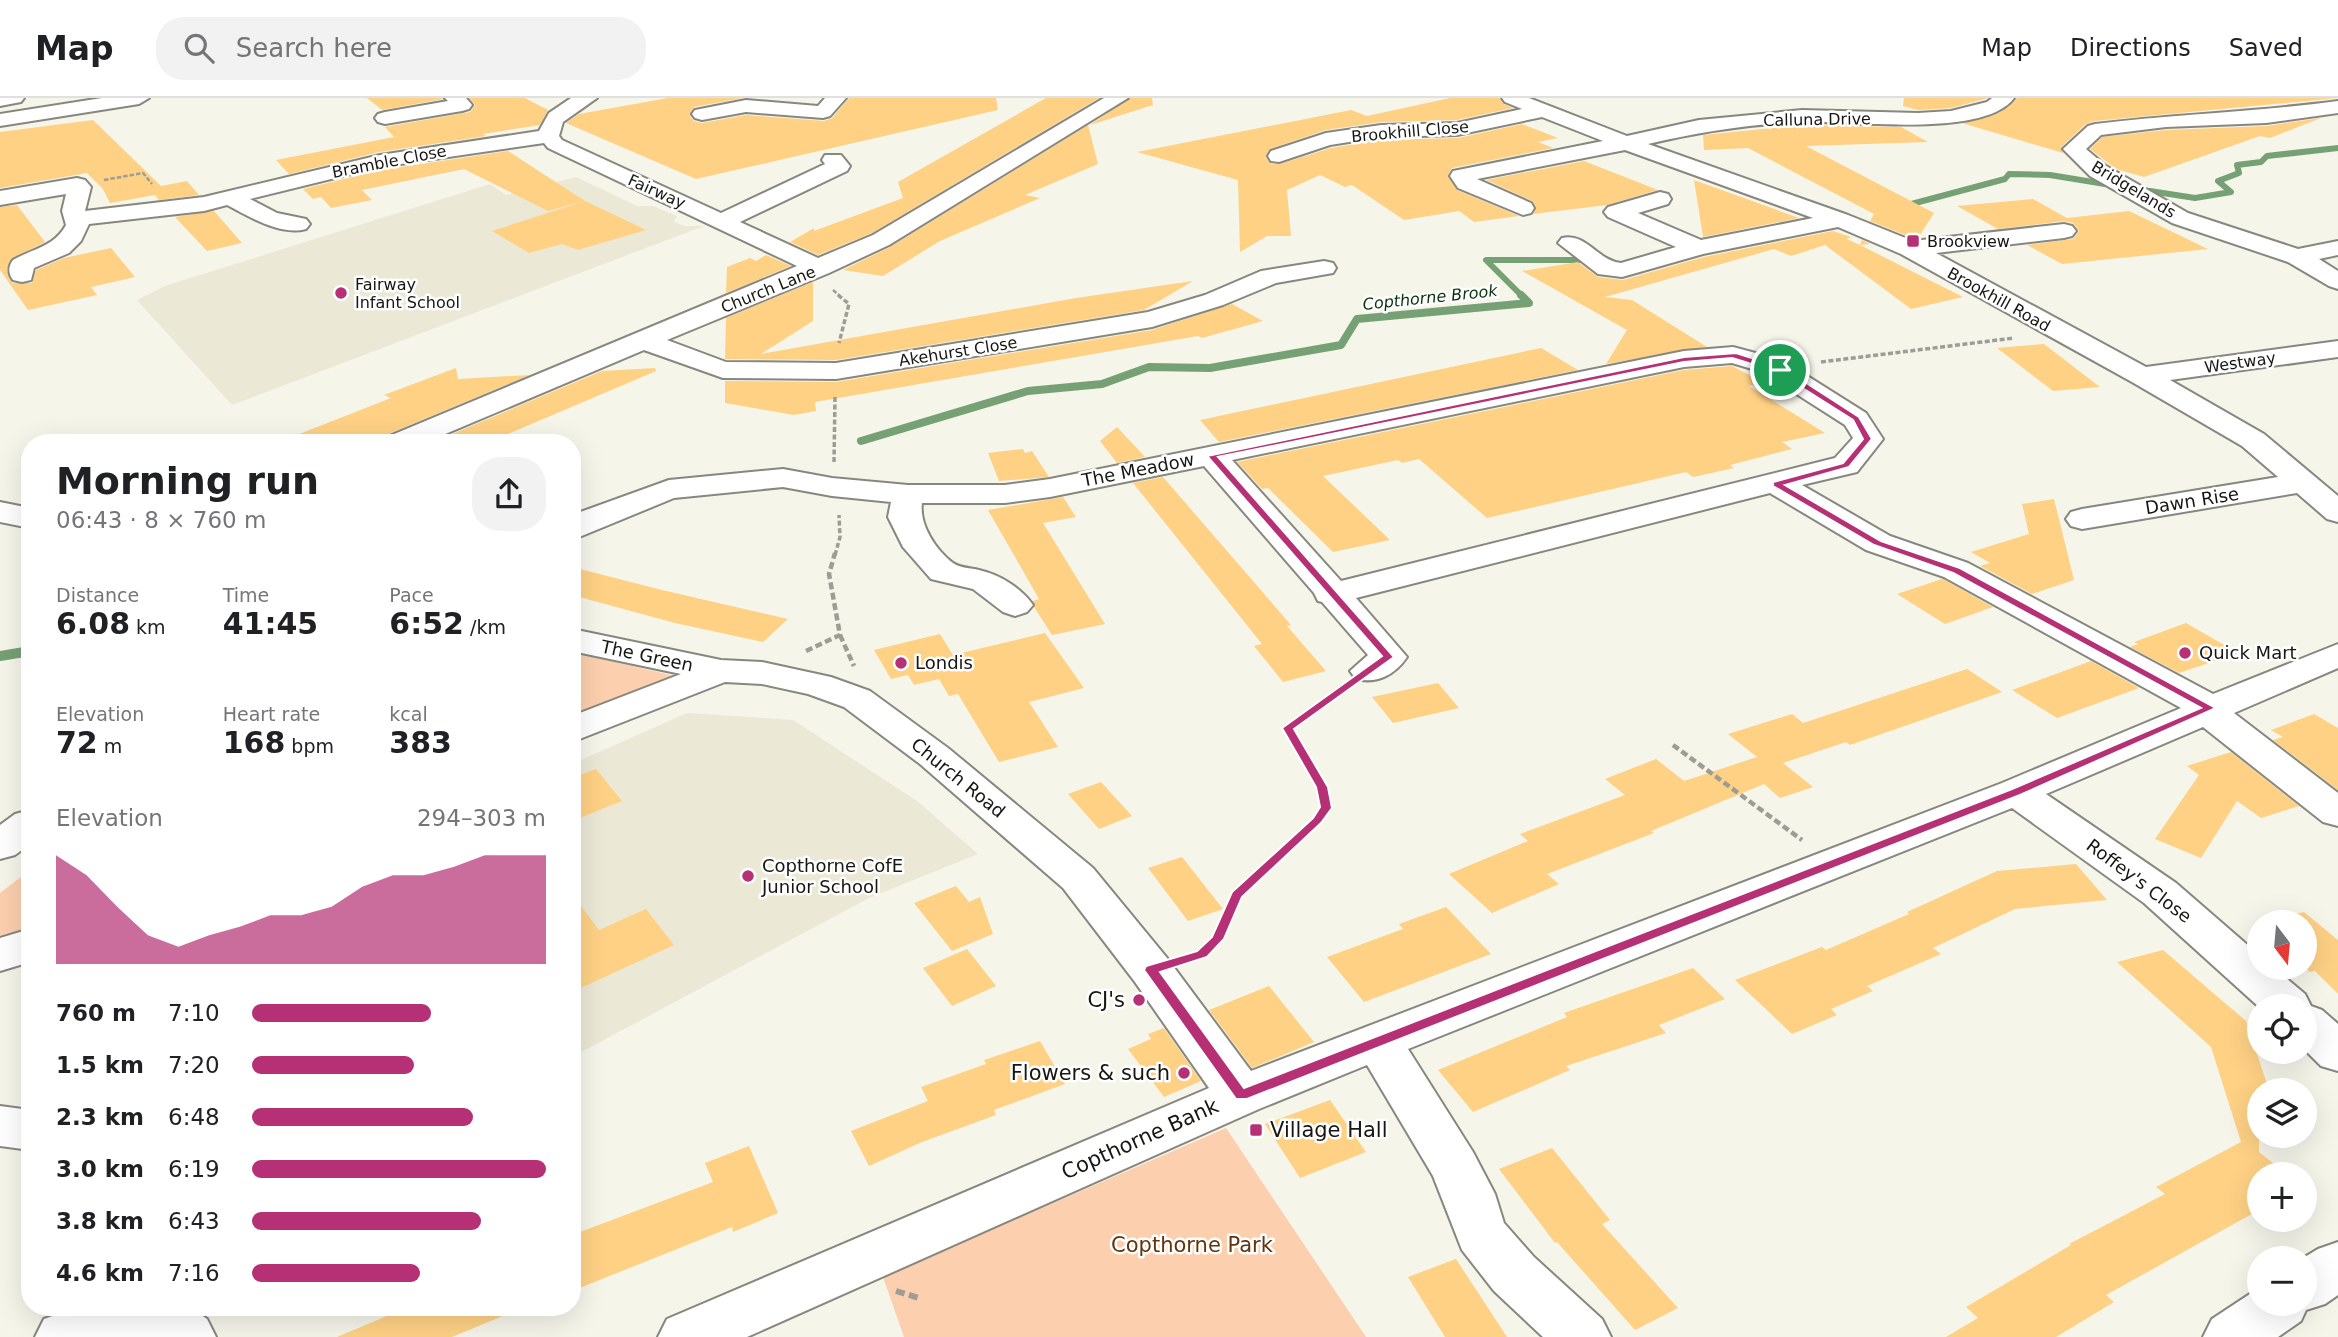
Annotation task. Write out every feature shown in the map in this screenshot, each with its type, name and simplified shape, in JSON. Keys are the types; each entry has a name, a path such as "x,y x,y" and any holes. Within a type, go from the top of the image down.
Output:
{"main road":[{"path":"0,100 14,98"},
{"path":"0,120 139,98"},
{"path":"385,118 462,105 455,98"},
{"path":"549,136 553,121 564,111 587,98"},
{"name":"Church Lane","path":"419,434 820,268 881,240 1118,98"},
{"name":"Brookhill Road","path":"1512,98 1840,220 1910,249 2253,440 2338,512"},
{"name":"Calluna Drive","path":"1523,208 1466,183 1461,176 1801,107 1917,119 1951,117 1994,106 2004,98"},
{"path":"2330,98 2338,101"},
{"path":"702,114 746,106 830,105"},
{"name":"Bridgelands","path":"2297,257 2180,218 2098,171 2074,149 2095,130 2166,121 2266,117 2338,107"},
{"name":"Brookhill Close","path":"1279,156 1325,139 1381,131 1458,129 1542,111"},
{"name":"Bramble Close","path":"74,219 232,199 292,181 380,161 549,136"},
{"name":"Fairway","path":"549,136 555,144 585,159 820,268"},
{"path":"723,221 839,166 833,160"},
{"path":"0,198 77,184 80,187 74,198 74,219 78,225 64,248 29,260 22,265 22,275"},
{"path":"232,199 270,218 298,224"},
{"path":"1660,199 1616,212 1699,248"},
{"path":"1570,243 1607,269 1622,270 1699,248 1840,220"},
{"path":"1910,249 2064,231"},
{"path":"2297,257 2338,248"},
{"path":"2297,257 2338,281"},
{"name":"Akehurst Close","path":"643,340 723,370 836,371 1152,319 1214,300 1269,267 1324,268"},
{"name":"Westway","path":"2142,376 2338,349"},
{"name":"The Meadow","path":"581,523 669,489 783,478 832,487 908,494 1016,493 1212,456 1684,359 1733,355 1780,370 1856,419 1868,439 1846,465 1331,594"},
{"path":"1212,456 1389,663"},
{"name":"Dawn Rise","path":"2082,519 2302,483"},
{"path":"1777,484 1878,543 1956,570 2208,709 2338,813"},
{"path":"908,494 904,517 920,547 943,572 985,582 1015,605"},
{"path":"0,512 21,516"},
{"name":"The Green","path":"581,642 721,671"},
{"name":"Copthorne Bank","path":"687,1337 1241,1095 2016,792 2338,655"},
{"name":"Church Road","path":"581,726 721,671 762,673 818,685 857,699 933,756 1078,878 1151,970 1241,1095"},
{"name":"Roffey's Close","path":"2016,792 2160,893 2274,994"},
{"path":"0,845 21,830"},
{"path":"0,955 21,948"},
{"path":"2317,1033 2338,1053"},
{"path":"1379,1043 1455,1167 1468,1194 1481,1234 1514,1274 1582,1337"},
{"path":"0,1126 21,1129"},
{"path":"2317,1279 2338,1265"},
{"path":"2232,1337 2263,1316"},
{"path":"64,1337 140,1325 176,1327 187,1337"}],"path":[{"path":"1780,370 1856,356 2060,332"},
{"path":"1151,970 1202,954 1217,939 1237,895 1317,820 1326,808 1322,787 1287,728 1389,663"},
{"path":"1673,745 1834,864"}],"shaded area":[{"name":"Fairway Infant School","path":"576,177 637,206 653,206 677,216 674,222 685,226 704,226 232,405 137,300 165,286 490,184 506,195"},
{"name":"Copthorne CofE Junior School","path":"687,713 793,720 917,801 978,854 869,898 581,1052 581,760"}],"green space":[{"path":"581,654 675,676 581,713"},
{"path":"21,877 21,933 0,941 0,893"},
{"name":"Copthorne Park","path":"1226,1128 1366,1337 904,1337 883,1277"}],"building":[{"path":"367,98 442,98 443,99 382,110"},
{"path":"469,98 525,98 548,110 540,125 379,152 289,174 276,160 394,137 385,127 470,112 475,105"},
{"path":"668,98 743,98 694,107 690,116 694,121 702,123 746,115 824,121 832,118 849,98 996,98 998,110 696,179 566,123 579,114"},
{"path":"1046,98 1099,98 872,233 818,255 790,242 814,228 814,231 903,198 898,182"},
{"path":"1130,98 1152,98 1153,105 1090,125"},
{"path":"1450,98 1499,98 1513,108 1457,120 1381,122 1326,130 1270,149 1266,157 1271,164 1280,164 1331,148 1381,140 1458,138 1522,124 1558,138 1538,142 1553,148 1452,168 1448,175 1457,190 1519,216 1474,222 1459,211 1404,220 1352,185 1345,187 1320,175 1287,190 1291,236 1267,236 1240,252 1238,180 1137,152 1351,110 1367,116"},
{"path":"1904,98 1988,98 1951,108 1918,110 1903,106"},
{"path":"2017,98 2338,98 2094,121 2086,124 2061,147 2063,153 1962,123 1999,113"},
{"path":"2321,118 2270,138 2260,136 2144,177 2116,169 2090,149 2102,137 2166,130 2266,126"},
{"path":"93,120 161,186 187,181 199,195 159,200 155,195 110,203 103,189 87,173 0,188 0,132"},
{"path":"1088,125 1098,164 1025,195 1040,198 940,241 883,276 843,270 890,247"},
{"path":"1801,125 1901,127 1928,142 1806,146 1934,213 1920,235 1910,237 1870,221 1874,214 1748,148 1704,150 1703,135"},
{"path":"508,151 585,201 548,211 464,169 362,190 372,200 331,208 321,197 313,199 303,189 381,170"},
{"path":"1584,161 1658,190 1607,205 1533,214 1536,207 1532,201 1486,180"},
{"path":"1694,180 1799,218 1703,237"},
{"path":"2033,199 2067,218 2129,211 2208,249 2062,264 2027,245 2073,239 2079,231 2073,223 2064,221 1998,229 1957,206"},
{"path":"585,201 646,230 578,250 562,244 529,253 492,231"},
{"path":"17,205 45,242 11,259 7,270 12,283 32,283 36,270 64,258 111,248 135,277 91,287 97,295 28,310 0,270 0,207"},
{"path":"214,211 242,243 207,251 175,217"},
{"path":"1833,231 1851,237 1847,239 1963,297 1911,309 1825,245 1791,256 1774,249 1605,297 1632,300 1707,347 1606,364 1627,330 1522,271 1578,262 1598,277 1623,280 1704,257"},
{"path":"766,255 791,266 726,293 727,267 750,258 756,261"},
{"path":"1193,281 1144,310 836,360 725,359 726,318 813,282 813,321 761,354 1076,298"},
{"path":"1232,304 1263,321 1202,338 1198,336 815,402 816,411 794,415 725,403 725,381 836,382 1152,330"},
{"path":"2044,344 2100,387 2053,391 1997,348"},
{"path":"1541,348 1578,370 1219,442 1200,420"},
{"path":"1732,366 1765,383 1749,386 1825,433 1782,442 1792,449 1730,465 1734,468 1693,477 1686,472 1487,518 1419,459 1402,463 1398,460 1323,476 1390,540 1333,552 1268,488 1262,489 1237,462 1684,370"},
{"path":"456,368 458,379 530,375 388,434 299,434 391,398 384,395"},
{"path":"655,368 656,371 508,434 452,434 602,371"},
{"path":"1117,427 1145,457 1117,463 1100,441"},
{"path":"1023,449 1025,453 1032,451 1049,477 999,481 988,453"},
{"path":"1163,477 1291,625 1287,626 1326,671 1283,682 1254,646 1262,644 1133,483"},
{"path":"1063,497 1076,517 1043,523 1105,624 1052,635 1034,607 1033,601 1039,599 988,510"},
{"path":"2054,499 2074,580 2032,594 1980,566 1990,563 1971,552 2029,534 2022,504"},
{"path":"581,569 788,619 763,642 675,623 581,597"},
{"path":"1942,579 1993,607 1945,624 1897,594"},
{"path":"2186,623 2238,653 2179,673 2130,647 2138,644 2134,642"},
{"path":"1045,633 1084,688 1029,702 1058,747 999,762 958,694 949,696 939,679 914,685 908,675 891,679 874,650 940,634 953,655"},
{"path":"2091,661 2139,688 2057,718 2012,690"},
{"path":"1967,669 2002,692 1850,745 1846,742 1783,763 1813,787 1780,798 1764,784 1651,831 1654,833 1547,874 1559,884 1492,913 1449,874 1528,841 1520,834 1625,795 1605,779 1656,759 1684,781 1757,757 1728,734 1792,714 1803,723"},
{"path":"1438,683 1459,708 1393,723 1372,697"},
{"path":"2314,714 2338,728 2338,790 2273,740 2283,737 2271,730"},
{"path":"2231,752 2299,806 2261,818 2237,801 2201,858 2155,839 2199,775 2187,766"},
{"path":"596,769 622,801 581,817 581,775"},
{"path":"1101,782 1132,816 1099,829 1068,794"},
{"path":"1182,857 1223,909 1188,921 1148,868"},
{"path":"2076,864 2107,900 2015,909 1933,948 1941,954 1867,986 1873,991 1831,1009 1837,1015 1792,1034 1735,980 1822,947 1826,950 1909,914 1907,912 1997,871"},
{"path":"956,886 969,902 980,897 993,934 952,951 914,903"},
{"path":"581,906 599,930 646,909 674,945 581,988"},
{"path":"1446,907 1491,954 1364,1002 1327,957 1403,929 1399,924"},
{"path":"2317,923 2338,940 2338,994 2317,973"},
{"path":"967,949 996,986 952,1006 923,968"},
{"path":"2163,950 2246,1021 2247,1064 2260,1064 2265,1078 2247,1078 2247,1148 2259,1148 2259,1152 2272,1162 2247,1162 2247,1217 2106,1295 2114,1302 2056,1337 1946,1337 1978,1318 1966,1307 2071,1245 2069,1244 2165,1194 2156,1187 2241,1142 2211,1047 2117,962"},
{"path":"1693,968 1725,999 1659,1025 1666,1033 1566,1066 1570,1070 1473,1112 1438,1070 1567,1017 1564,1013"},
{"path":"1269,986 1314,1042 1252,1068 1209,1010"},
{"path":"1164,1028 1201,1081 1164,1097 1128,1049 1151,1039 1148,1034"},
{"path":"1040,1041 1065,1084 994,1110 996,1115 922,1142 869,1166 851,1131 928,1101 921,1087 986,1064 984,1060"},
{"path":"1330,1100 1366,1152 1300,1178 1265,1124"},
{"path":"749,1146 778,1213 733,1232 732,1227 581,1287 581,1232 713,1182 705,1163"},
{"path":"1552,1148 1610,1220 1602,1224 1678,1308 1635,1330 1557,1242 1555,1243 1499,1169"},
{"path":"1456,1259 1507,1337 1445,1337 1408,1277"},
{"path":"387,1316 503,1316 452,1337 337,1337"}],"waterway":[{"name":"Copthorne Brook","path":"2150,191 2195,198 2231,192 2218,181 2239,173 2237,165 2261,162 2267,156 2338,148"},
{"name":"Copthorne Brook","path":"1904,206 2005,179 2009,174 2050,175 2105,184"},
{"name":"Copthorne Brook","path":"861,441 1028,391 1102,384 1149,367 1210,368 1341,345 1357,319 1529,303 1486,260 1589,260"},
{"name":"Copthorne Brook","path":"0,656 21,652"}],"place":[{"name":"Brookview","path":"1913,241"},
{"name":"Fairway Infant School","path":"341,293"},
{"name":"Quick Mart","path":"2185,653"},
{"name":"Londis","path":"901,663"},
{"name":"Copthorne CofE Junior School","path":"748,876"},
{"name":"CJ's","path":"1139,1000"},
{"name":"Flowers & such","path":"1184,1073"},
{"name":"Village Hall","path":"1256,1130"}],"route":[{"path":"1733,355 1780,370 1856,419 1868,439 1846,465 1777,484 1878,543 1956,570 2210,708 2016,792 1241,1095 1151,970 1202,954 1217,939 1237,895 1317,820 1326,808 1322,787 1287,728 1388,657 1212,456 1684,359 1733,355"}]}
